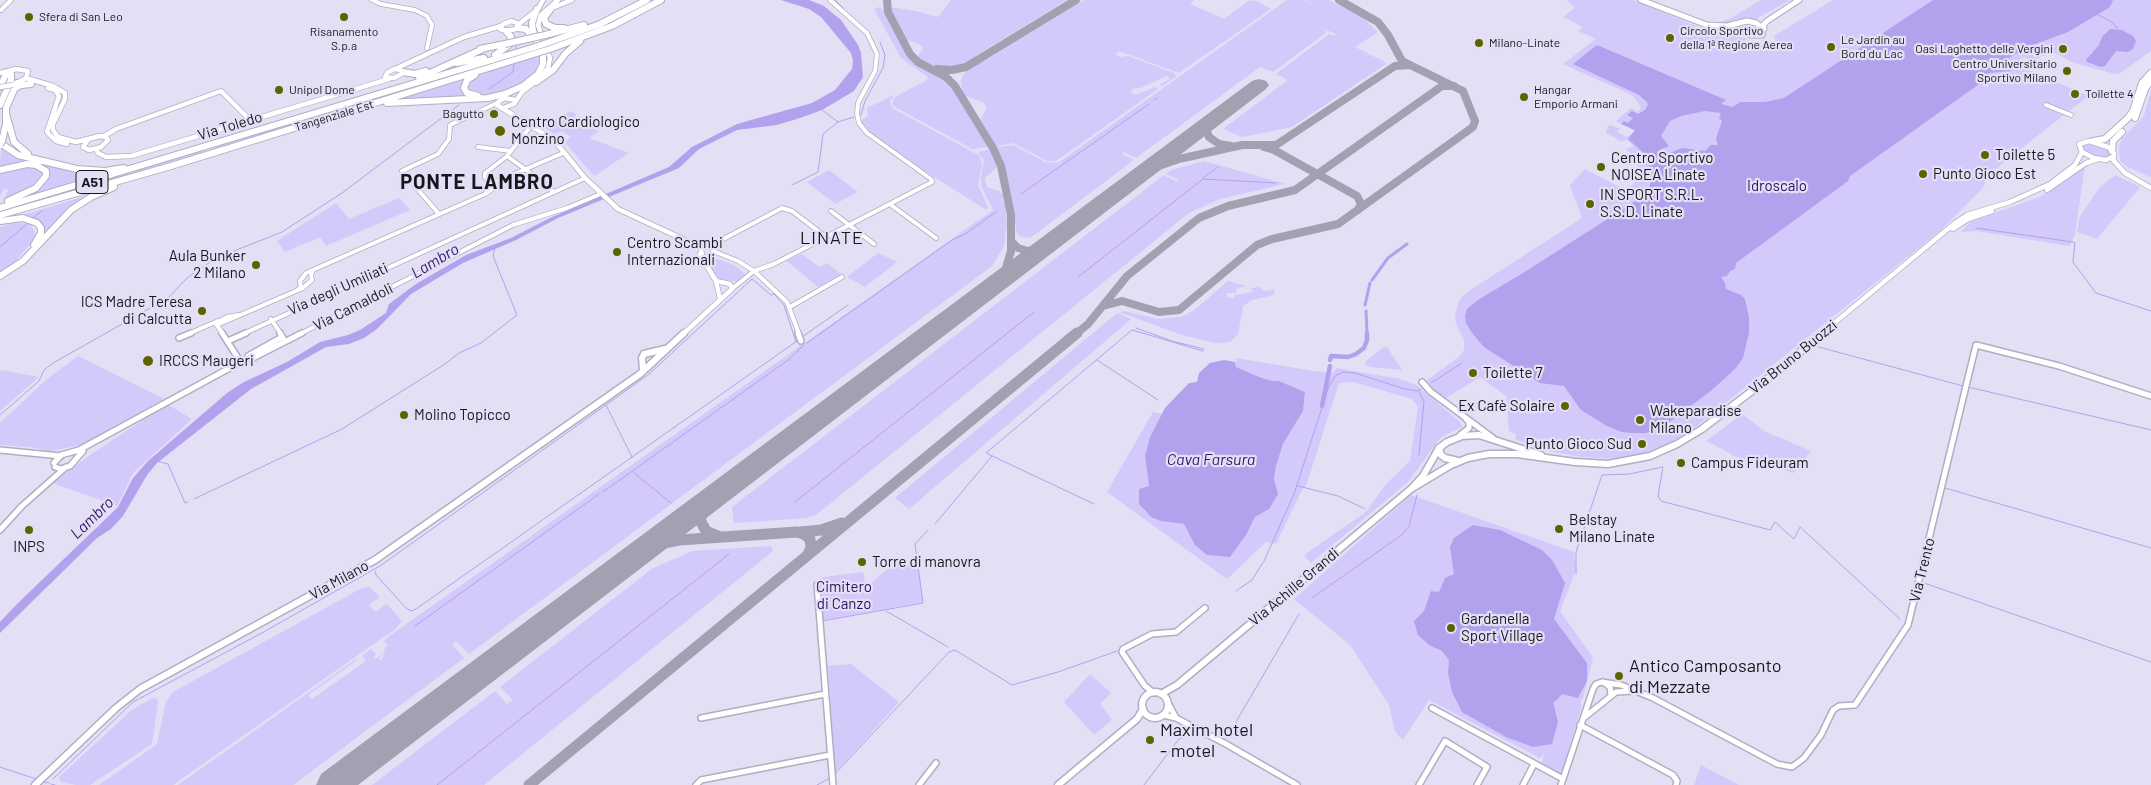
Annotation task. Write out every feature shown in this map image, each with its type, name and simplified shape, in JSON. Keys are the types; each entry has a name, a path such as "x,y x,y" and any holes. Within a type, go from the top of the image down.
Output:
{"highway":[{"path":"403,72 422,72 459,55 581,26 641,0"},
{"name":"Tangenziale Est","path":"549,46 647,0"},
{"name":"Tangenziale Est","path":"0,208 387,91 549,46 612,26 661,0"},
{"path":"443,100 496,96 514,90 529,82 541,70 544,60 533,31 532,23 537,9"},
{"path":"550,10 544,20 549,26 561,28 581,26"},
{"path":"518,24 533,31"},
{"path":"510,62 471,77 465,83 465,91 480,96 496,94 523,83 536,71 541,58 534,41 526,29 518,24"},
{"path":"536,82 553,70 575,44 612,26"},
{"path":"439,68 500,52 507,47 511,37 502,29"},
{"path":"387,91 485,48"},
{"name":"Tangenziale Est","path":"0,215 171,166 510,62 536,50"},
{"path":"1,84 7,72"},
{"path":"0,97 7,72"},
{"path":"0,106 11,80 7,72"},
{"path":"2093,141 2105,139 2128,118 2133,111 2140,87 2151,73"},
{"path":"2113,153 2113,141 2134,119 2145,89 2151,80"},
{"path":"33,82 16,85 6,108 5,133 1,143 18,155 89,172 131,167"},
{"path":"336,115 390,102 491,99 499,105"},
{"path":"6,114 14,142 20,149 49,162"},
{"path":"0,204 183,154"},
{"path":"0,170 20,165 36,165 46,171 46,176 42,182 27,194 0,204"},
{"path":"0,274 24,261 71,210 91,197 171,166"},
{"path":"0,221 130,181"},
{"path":"0,221 24,218 37,223 40,228 38,239 20,261 0,274"},
{"path":"0,225 18,221 37,223"},
{"path":"0,281 32,257 57,225"}],"main road":[{"path":"1640,0 1702,24 1716,27 1763,19 1793,0"},
{"path":"1640,0 1694,23 1759,35 1764,32 1767,20 1799,0"},
{"path":"1750,22 1764,29"},
{"path":"1737,24 1737,28 1742,32"}],"street":[{"path":"0,8 11,0"},
{"path":"372,0 381,4 415,10 427,16 432,25 427,48"},
{"path":"518,24 538,0"},
{"path":"416,60 398,78 387,77 389,71 464,37 482,31 502,29 518,24 537,9 543,0"},
{"path":"499,105 503,99 513,99 536,82 545,72 550,61 539,31 538,22 544,12 558,0"},
{"path":"538,22 550,10 572,0"},
{"path":"718,290 743,280 754,271 774,264 891,205 932,182 931,179 867,133 859,123 857,114 858,103 877,64 876,47 864,30 830,0"},
{"path":"502,29 507,22 518,24"},
{"path":"395,69 403,72"},
{"path":"1,84 16,85 26,78 28,71 7,72"},
{"name":"Via Toledo","path":"83,146 86,149 96,149 98,154 106,157 132,156 387,77"},
{"path":"26,78 51,89 59,96 47,128 49,136 56,141 83,146 88,140"},
{"path":"33,82 61,89 65,93 65,99 53,124 55,134 70,141 88,140 104,136 116,129 221,91 250,120"},
{"path":"508,113 510,107 515,104 513,99"},
{"path":"499,105 508,113 553,139 599,195 620,215 694,248 702,256 716,281 720,299"},
{"path":"438,214 402,172 438,154 449,139 450,125 490,107 499,105 510,107"},
{"path":"2046,105 2071,115"},
{"path":"488,192 490,186 485,177 486,172 507,156 531,126"},
{"path":"96,149 107,143 108,139 104,136"},
{"path":"2093,141 2102,144 2113,153 2113,160 2130,177 2151,188"},
{"name":"Via Bruno Buozzi","path":"1489,454 1517,454 1575,462 1608,464 1635,460 1666,450 1690,438 1753,390 1949,228 1967,215 2010,202 2050,184 2075,165 2082,152 2079,147 2080,143 2093,141"},
{"path":"478,147 511,151"},
{"path":"485,177 492,181 498,181 564,152"},
{"path":"2082,152 2121,168"},
{"name":"Via Bruno Buozzi","path":"1940,236 1968,219 2045,191 2086,163 2110,159 2113,153"},
{"path":"507,156 554,192"},
{"name":"Via degli Umiliati","path":"228,341 586,179"},
{"path":"296,291 301,286 304,274 488,192 494,188 498,181"},
{"name":"Via Camaldoli","path":"282,337 249,355 246,359 251,359 285,342 513,225 567,208 599,195"},
{"path":"891,205 936,238"},
{"path":"801,341 790,307 754,271 738,260 712,250 712,245 782,208 792,211 826,237"},
{"path":"831,211 874,244"},
{"path":"178,338 245,314 296,291 310,282 311,274 314,270"},
{"path":"301,281 308,276 312,277"},
{"path":"790,307 842,277"},
{"path":"301,281 310,282"},
{"path":"716,281 729,286"},
{"path":"718,290 723,294 729,286"},
{"name":"Via Milano","path":"35,785 118,706 140,689 375,560 642,372 720,299 729,286"},
{"path":"271,320 285,342"},
{"path":"0,450 41,455 75,455 136,417 233,367 239,361 223,333 220,322"},
{"name":"Via Trento","path":"1602,682 1621,684 1644,694 1752,752 1787,767 1797,764 1808,754 1821,735 1828,718 1836,707 1855,705 1908,625 1976,345 2059,366 2151,396"},
{"path":"642,372 644,354 666,349"},
{"path":"643,360 648,363 656,360 657,354 652,352"},
{"path":"1422,382 1431,392 1494,439 1498,448 1489,454"},
{"path":"1452,438 1466,432 1469,426 1468,421 1455,409"},
{"path":"1452,438 1474,435 1494,439"},
{"name":"Via Achille Grandi","path":"1411,489 1422,476 1439,448 1452,438"},
{"name":"Via Bruno Buozzi","path":"1494,439 1531,452 1575,462"},
{"path":"1439,448 1445,458 1459,461"},
{"name":"Via Achille Grandi","path":"1154,694 1177,685 1411,489 1432,475 1459,461 1489,454"},
{"path":"41,455 52,460 54,465 53,475 47,484"},
{"path":"0,530 47,484 73,463 75,455"},
{"path":"54,465 61,456"},
{"path":"54,465 66,467"},
{"path":"817,585 832,780"},
{"path":"1176,718 1168,702 1145,686 1122,652 1123,648 1152,634 1174,633 1205,608"},
{"path":"1432,708 1534,764 1562,782 1581,723 1594,686 1602,682 1610,687 1610,696 1581,723"},
{"name":"Via Achille Grandi","path":"1163,715 1168,710 1168,702 1177,685"},
{"name":"Via Trento","path":"1610,696 1622,691 1644,694"},
{"path":"701,718 826,694"},
{"path":"1154,694 1142,702 1146,712 1156,717 1163,715 1176,718 1232,747 1297,785"},
{"path":"1058,785 1146,712"},
{"path":"1581,723 1673,775 1677,781 1676,785"},
{"path":"1419,785 1445,741 1487,767 1477,785"},
{"path":"696,785 701,780 830,755"},
{"path":"919,785 936,763"},
{"path":"1523,785 1534,764"}],"green space":[{"path":"951,0 1067,0 975,56 977,58 951,69 929,65 917,58 923,48 920,44 906,40 890,7 938,17"},
{"path":"1084,0 1195,0 1190,4 1224,19 1250,0 1271,9 1179,73 1119,51 1115,54 1120,57 1128,56 1174,73 1177,76 1162,86 1159,85 1170,79 1167,76 1140,88 1132,89 1131,92 1135,95 1155,87 1158,89 1056,161 1047,161 1013,143 996,146 981,120 987,107 983,102 966,96 962,90 961,81 965,72"},
{"path":"1287,0 1301,0 1323,9 1303,0 1328,0 1361,16 1378,32 1355,47 1386,64 1292,127 1242,137 1223,129 1288,80 1276,74 1329,34 1334,36 1336,34 1324,29 1327,32 1273,72 1260,67 1136,158 1123,152 1122,154 1134,160 1030,238 1021,237 1017,234 1008,182 996,147 1013,145 1045,162 1058,163"},
{"name":"Idroscalo","path":"1567,0 1633,0 1701,28 1747,39 1744,42 1761,50 1776,41 1774,36 1833,0 2151,0 2151,51 2122,72 2115,74 2074,63 2045,48 2052,52 2043,56 2035,52 2041,57 2032,61 2024,57 2017,61 2018,64 2029,70 2088,96 1988,175 1983,188 1940,231 1688,433 1665,446 1637,455 1618,459 1582,457 1547,451 1515,439 1516,434 1509,431 1506,396 1480,377 1446,398 1433,389 1427,380 1459,357 1464,350 1464,340 1456,323 1455,315 1459,301 1466,293 1582,218 1570,185 1585,169 1625,190 1633,185 1640,175 1637,163 1626,149 1634,146 1626,139 1622,142 1606,133 1608,126 1611,125 1620,129 1617,132 1627,137 1635,131 1616,121 1631,108 1638,112 1641,108 1635,98 1563,64 1596,39 1578,31 1583,27 1563,17 1575,8"},
{"path":"1761,0 1790,0 1756,19 1740,20 1733,25 1715,24 1731,18"},
{"path":"879,7 885,12 909,58 940,75 954,89 989,147 972,149 893,106 895,97 927,80 928,77 901,58 874,9"},
{"path":"535,48 537,51 211,150 221,144"},
{"path":"538,55 539,62 536,70 525,80 511,88 480,95 470,93 466,84 472,77"},
{"path":"542,58 540,69 531,79 519,87 501,94 479,98 383,102 475,74 463,85 466,93 480,96 501,93 531,78 540,67"},
{"path":"2151,90 2150,177 2126,166 2120,161 2119,146 2121,140 2144,116"},
{"path":"894,95 890,101 892,108 980,156 982,165 978,185 988,207 987,210 931,175 870,133 864,126 861,121 868,116 867,108"},
{"path":"571,111 576,114 574,120 579,125 599,131 589,138 629,153 594,176 565,142 571,137 562,131 554,134 542,126"},
{"path":"2088,142 2107,148 2111,155 2106,158 2098,157 2084,151 2081,146"},
{"path":"1,147 4,151 27,161 110,172 21,198 48,177 34,164 0,169"},
{"path":"989,149 997,167 985,178 986,183 987,187 999,191 1004,197 1001,200 1005,202 1007,225 1004,246 992,266 469,654 456,641 452,644 464,658 293,785 178,785 356,659 356,661 308,695 312,699 366,661 362,656 371,649 376,654 375,659 381,655 379,660 382,660 385,648 388,646 384,641 388,637 993,210 982,188 981,178 984,160 978,152"},
{"path":"197,151 206,151 199,155 0,214 0,210"},
{"path":"1204,161 1285,184 1220,199 1189,213 816,515 807,518 734,523 732,507 1164,175 1177,182 1179,180 1166,174 1171,170"},
{"path":"33,165 43,175 39,184 6,201 3,200 9,189 4,189 0,196 0,172"},
{"path":"2085,166 2075,233 2070,246 1977,231 1961,232 1971,221 2040,197"},
{"path":"829,170 858,192 835,204 807,182"},
{"path":"2115,175 2140,187 2097,239 2077,232 2080,216 2100,187"},
{"path":"99,192 86,199 38,242 44,233 44,227 40,221 20,216"},
{"path":"399,198 410,210 326,246 320,237 285,252 277,241 336,203 349,219"},
{"path":"16,223 30,224 36,235 15,262 0,271 0,227"},
{"path":"878,253 897,262 865,287 847,277"},
{"path":"802,254 819,267 827,263 841,274 818,287 787,261"},
{"path":"705,255 734,265 746,275 736,281 720,279 715,276"},
{"path":"1228,281 1246,286 1237,288 1236,293 1227,293 1226,296 1230,298 1234,298 1235,295 1253,292 1251,288 1259,287 1265,291 1275,290 1273,295 1252,300 1243,306 1238,334 1230,342 1216,343 1185,336 1119,312 1125,311 1157,319 1181,317 1193,311"},
{"path":"1117,313 1131,319 909,509 895,498"},
{"path":"1384,347 1387,347 1402,370 1371,367 1365,364 1366,361"},
{"path":"78,356 164,399 82,445 50,451 31,447 0,445 0,423 47,379"},
{"path":"1236,358 1314,371 1333,373 1336,368 1400,379 1416,385 1460,422 1462,427 1441,437 1408,482 1311,563 1304,555 1366,512 1386,484 1410,461 1418,407 1412,399 1354,382 1339,383 1306,486 1303,488 1276,544 1266,542 1227,579 1107,492 1153,412 1162,414 1150,437 1145,456 1149,487 1144,511 1161,521 1184,524 1207,555 1231,556 1246,535 1255,517 1269,509 1276,466 1283,444 1303,411 1305,392 1236,367"},
{"path":"1,370 39,377 0,411 0,373"},
{"path":"167,404 192,419 133,473 117,506 53,483 87,457"},
{"path":"1742,414 1764,431 1811,451 1794,473 1733,456 1706,441"},
{"name":"Gardanella Sport Village","path":"1411,495 1574,552 1576,570 1560,611 1593,658 1583,698 1580,702 1582,705 1561,774 1542,764 1544,753 1540,758 1429,700 1403,740 1395,731 1389,705 1350,645 1294,599"},
{"path":"771,546 773,551 484,785 372,785 495,691 507,704 513,700 500,687 653,568 693,551"},
{"name":"Cimitero di Canzo","path":"917,563 923,602 823,620 822,579 824,577 863,572 866,588 888,568"},
{"path":"370,587 380,597 369,605 375,612 387,604 402,621 395,629 173,785 99,785 157,744 166,702 173,692 362,588"},
{"path":"851,664 899,702 835,773 828,666"},
{"path":"1090,674 1111,693 1100,704 1112,720 1094,735 1064,702"},
{"path":"152,698 157,699 158,703 152,744 90,785 61,782 59,777 132,710"},
{"path":"1701,765 1739,785 1694,785"}],"water":[{"path":"781,0 809,0 824,6 841,20 858,45 861,53 863,77 854,91 822,110 800,118 777,125 737,130 699,149 679,168 558,218 516,240 463,263 411,294 377,329 364,338 349,344 326,347 251,389 157,463 147,475 123,516 111,529 97,538 0,633 0,622 118,507 133,478 148,461 227,393 244,382 287,362 320,342 360,330 386,313 389,304 416,284 466,255 511,238 552,217 669,167 692,147 737,124 812,103 835,90 852,69 851,53 821,17 809,9"},
{"name":"Idroscalo","path":"1933,0 2113,0 2110,7 2068,32 2030,46 2005,60 2004,62 2012,68 2011,71 1989,73 1989,77 1850,176 1848,181 1736,263 1735,269 1730,271 1727,276 1721,277 1726,289 1741,295 1745,299 1749,318 1749,333 1743,358 1736,368 1712,390 1660,429 1646,433 1634,433 1622,432 1607,426 1581,410 1564,386 1540,383 1484,347 1472,333 1466,323 1467,309 1478,300 1645,195 1650,185 1651,173 1647,156 1628,139 1635,130 1621,124 1624,121 1628,123 1633,118 1627,115 1632,111 1638,114 1645,110 1648,105 1647,102 1639,95 1573,64 1597,45 1726,100 1721,104 1732,107 1741,102 1765,102 1784,98","holes":["1705,111 1721,113 1719,118 1722,121 1716,139 1718,145 1711,145 1705,151 1682,148 1665,155 1661,154 1659,150 1669,146 1661,136 1670,121 1681,116"]},
{"path":"2110,29 2122,30 2133,36 2136,41 2133,49 2128,52 2116,51 2105,66 2101,67 2087,62 2086,60 2099,45 2102,37"},
{"name":"Cava Farsura","path":"1224,360 1235,362 1236,367 1257,376 1272,381 1279,381 1305,392 1303,411 1283,444 1276,466 1274,479 1278,494 1269,509 1255,517 1246,535 1230,557 1207,555 1195,545 1184,524 1161,521 1151,517 1139,504 1139,489 1149,486 1145,456 1150,437 1165,408 1189,383 1197,382 1199,373 1210,363"},
{"path":"1473,525 1500,530 1542,550 1552,560 1565,583 1554,619 1587,663 1587,681 1578,698 1562,694 1553,702 1558,722 1552,744 1533,747 1506,737 1462,712 1452,692 1448,673 1449,660 1442,651 1429,645 1418,635 1414,621 1424,611 1431,591 1439,592 1445,578 1454,574 1450,547 1454,538"}],"waterway":[{"path":"835,0 844,9"},
{"path":"2097,14 2112,22 2118,29"},
{"path":"861,115 865,101 883,68 885,55 880,42"},
{"path":"489,89 513,72 514,64"},
{"path":"1021,194 1149,104"},
{"path":"0,415 39,381 44,370 53,363 168,298 187,278 216,258 282,232 342,193 459,105"},
{"path":"822,110 838,122"},
{"path":"838,122 854,117"},
{"path":"792,185 818,172 823,134 838,122"},
{"path":"1203,178 1218,167"},
{"path":"1078,277 1203,179 1276,183"},
{"path":"33,218 43,210"},
{"path":"807,343 952,240 967,233 997,211"},
{"path":"0,247 27,224"},
{"path":"1976,228 2073,242 2075,243 2073,262 2096,293 2151,311"},
{"path":"1372,280 1388,258 1407,244"},
{"path":"194,499 342,429 445,364 459,353 481,343 517,315 493,256 495,248"},
{"path":"53,779 133,702 260,634 380,566 648,375 752,279 771,295 774,294 784,305 796,342"},
{"path":"1365,305 1370,283"},
{"path":"802,337 848,305"},
{"path":"1366,311 1367,334"},
{"path":"795,502 1034,312"},
{"path":"1136,328 1172,341 1204,349"},
{"path":"1094,504 986,453 1132,330 1203,351"},
{"path":"1330,360 1331,356 1348,357 1356,354 1364,348 1367,334"},
{"path":"375,571 376,575 406,608 411,611 416,609 796,342"},
{"path":"603,492 788,360 804,345"},
{"path":"1815,346 1963,386"},
{"path":"1097,360 1158,400"},
{"path":"1431,383 1462,363"},
{"path":"1322,406 1330,366"},
{"path":"1236,591 1252,580 1264,561 1294,494 1329,386 1335,376 1343,372 1355,373 1405,389 1418,391 1421,389"},
{"path":"1968,387 2151,430"},
{"path":"1419,392 1424,401 1419,455"},
{"path":"606,405 632,457"},
{"path":"935,524 992,456"},
{"path":"157,461 168,464 185,503 188,502"},
{"path":"1576,574 1576,552 1602,475 1629,474 1663,467 1658,496 1661,501 1770,530 1775,522 1794,539 1800,527 1900,619"},
{"path":"633,472 671,503"},
{"path":"1298,486 1338,496 1365,509"},
{"path":"1945,488 2151,548"},
{"path":"415,626 599,494"},
{"path":"1312,598 1403,534 1409,526 1417,495"},
{"path":"822,621 923,603 915,544 928,530"},
{"path":"437,785 729,554"},
{"path":"1924,583 2151,662"},
{"path":"886,611 948,647"},
{"path":"1226,739 1299,614"},
{"path":"833,776 949,652 955,650 1012,685 1058,672 1117,651"},
{"path":"1144,785 1179,739 1192,735 1203,737"},
{"path":"0,767 36,779"},
{"path":"817,785 830,778"},
{"path":"44,782 49,783"},
{"path":"51,784 55,785"}],"taxiway":[{"path":"887,0 888,12 910,54 918,62 946,77 955,86 993,148 1001,166 1011,215 1011,241"},
{"path":"937,69 952,70 966,67 1076,0"},
{"path":"1339,0 1378,22 1388,35 1402,61 1453,86"},
{"path":"1138,177 1153,168 1179,159 1242,145 1276,145 1395,66 1410,65"},
{"path":"1317,174 1442,86 1453,86"},
{"path":"1358,209 1473,127 1475,121 1463,91 1453,86"},
{"path":"1210,122 1206,129 1209,137 1219,144 1231,146"},
{"path":"1264,147 1274,150 1317,174"},
{"path":"1076,334 1088,324 1127,276 1199,218 1228,206 1295,190 1317,174"},
{"path":"1317,174 1357,196 1361,204 1358,209"},
{"path":"1103,306 1122,301 1159,312 1179,310 1257,245 1272,239 1338,224 1358,209"},
{"path":"985,292 1001,276 1006,268 1011,251 1011,241"},
{"path":"1011,241 1018,248 1028,251 1038,250 1049,244"},
{"path":"529,785 1077,333"},
{"path":"715,496 704,509 700,520 706,531 718,536"},
{"path":"801,532 821,530 842,523"},
{"path":"633,557 664,543 679,540 797,532 804,534 810,539 811,548 808,554"}],"runway":[{"path":"332,785 1259,85"}],"place":[{"name":"Sfera di San Leo","path":"29,17"},
{"name":"Risanamento S.p.a","path":"344,17"},
{"name":"Circolo Sportivo della 1ª Regione Aerea","path":"1670,38"},
{"name":"Milano-Linate","path":"1479,43"},
{"name":"Le Jardin au Bord du Lac","path":"1831,47"},
{"name":"Oasi Laghetto delle Vergini","path":"2063,49"},
{"name":"Centro Universitario Sportivo Milano","path":"2067,71"},
{"name":"Unipol Dome","path":"279,90"},
{"name":"Toilette 4","path":"2075,94"},
{"name":"Hangar Emporio Armani","path":"1524,97"},
{"name":"Bagutto","path":"494,114"},
{"name":"Centro Cardiologico Monzino","path":"500,131"},
{"name":"Toilette 5","path":"1985,155"},
{"name":"Centro Sportivo NOISEA Linate","path":"1601,167"},
{"name":"Punto Gioco Est","path":"1923,174"},
{"name":"IN SPORT S.R.L. S.S.D. Linate","path":"1590,204"},
{"name":"Centro Scambi Internazionali","path":"617,252"},
{"name":"Aula Bunker 2 Milano","path":"256,265"},
{"name":"ICS Madre Teresa di Calcutta","path":"202,311"},
{"name":"IRCCS Maugeri","path":"148,361"},
{"name":"Toilette 7","path":"1473,373"},
{"name":"Ex Cafè Solaire","path":"1565,406"},
{"name":"Molino Topicco","path":"404,415"},
{"name":"Wakeparadise Milano","path":"1640,420"},
{"name":"Punto Gioco Sud","path":"1642,444"},
{"name":"Campus Fideuram","path":"1681,463"},
{"name":"Belstay Milano Linate","path":"1559,529"},
{"name":"INPS","path":"29,530"},
{"name":"Torre di manovra","path":"862,562"},
{"name":"Gardanella Sport Village","path":"1451,628"},
{"name":"Antico Camposanto di Mezzate","path":"1619,676"},
{"name":"Maxim hotel - motel","path":"1150,740"}],"district":[{"name":"PONTE LAMBRO","path":"477,182"},
{"name":"LINATE","path":"832,238"}],"water label":[{"name":"Lambro","path":"435,261"},
{"name":"Lambro","path":"92,518"}]}
